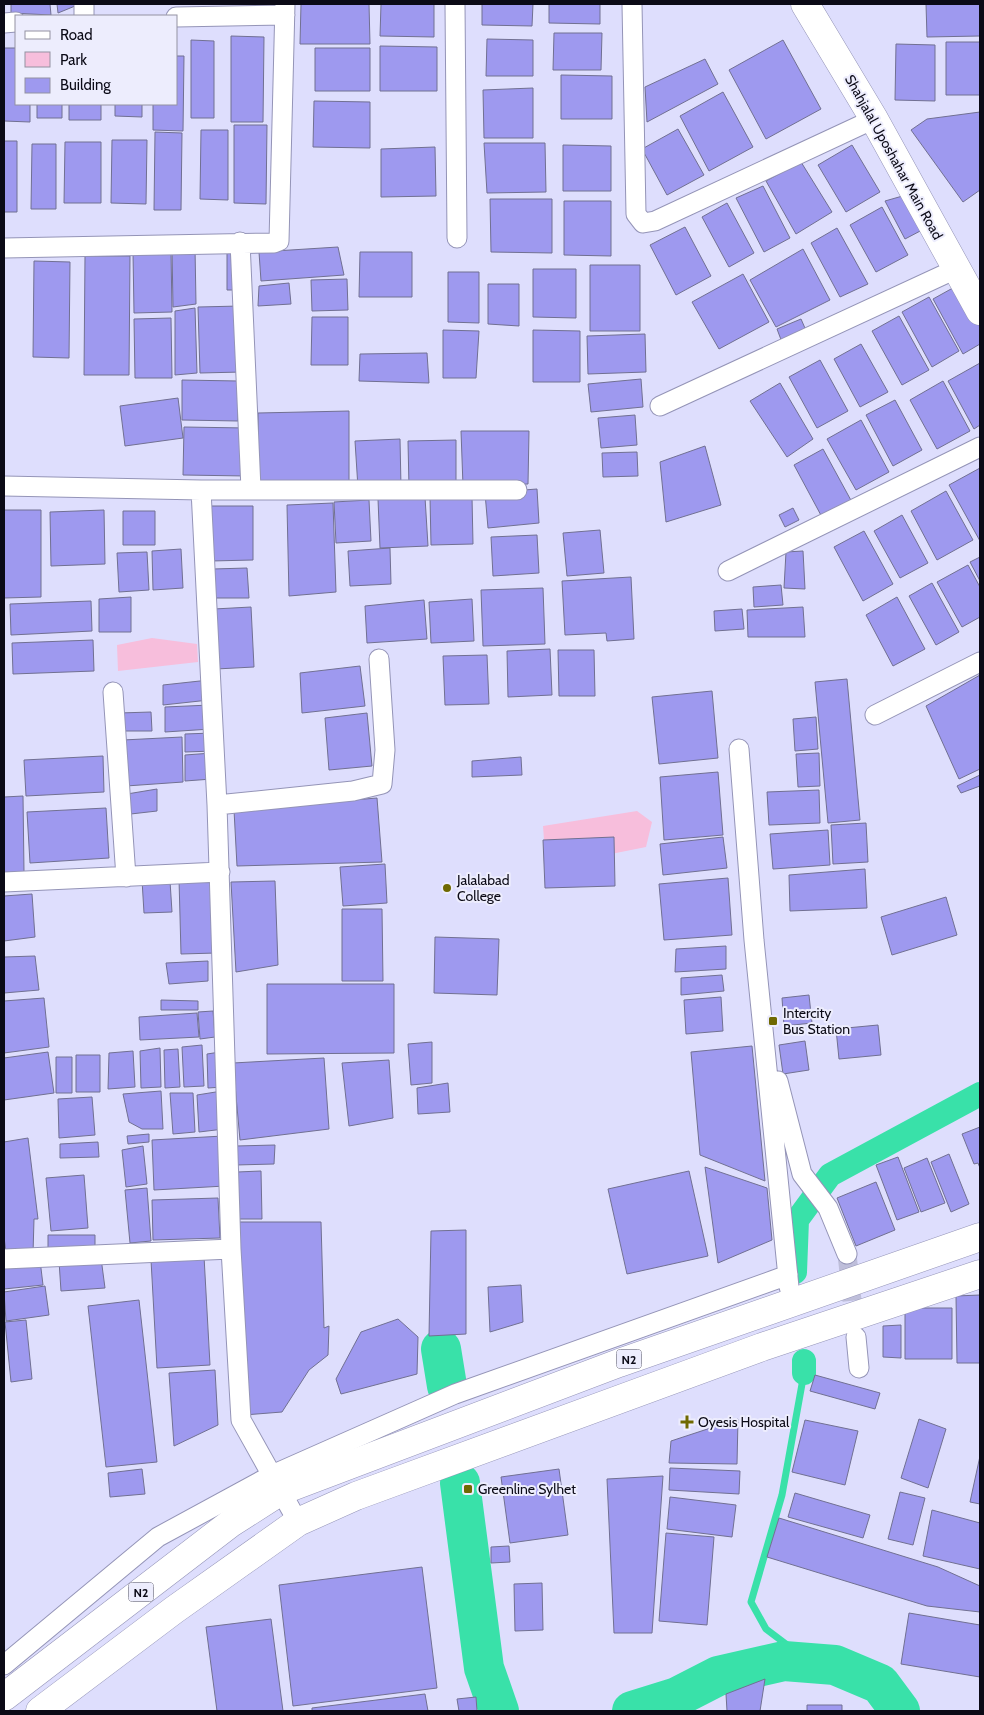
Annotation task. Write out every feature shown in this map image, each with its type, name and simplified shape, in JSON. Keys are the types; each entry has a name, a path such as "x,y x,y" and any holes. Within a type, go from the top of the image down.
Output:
{"main road":[{"name":"Shahjalal Uposhahar Main Road","path":"806,4 874,119 980,311"},
{"name":"N2","path":"4,1697 231,1523 277,1483 980,1237"},
{"name":"N2","path":"40,1711 174,1610 298,1522 409,1476 771,1344 980,1274"}],"street":[{"path":"455,4 457,238"},
{"path":"632,4 636,214 643,223 655,221 874,119"},
{"path":"4,248 240,242 274,243 279,241 281,236 285,9 178,17"},
{"path":"240,242 251,490"},
{"path":"660,406 956,269"},
{"path":"728,571 980,447"},
{"path":"4,486 201,490 517,490"},
{"path":"201,490 220,872 231,1249 241,1420 298,1522"},
{"path":"217,805 353,791 382,784 385,750 379,659"},
{"path":"876,715 980,662"},
{"path":"113,692 126,878"},
{"path":"739,749 754,940 790,1303"},
{"path":"4,882 126,878 220,872"},
{"path":"754,940 766,964 773,1065 802,1174 828,1208 847,1254"},
{"path":"12,1259 231,1249"},
{"path":"4,1665 158,1537 277,1483 455,1394 788,1275"},
{"path":"856,1337 859,1368"}],"green space":[{"path":"152,638 197,644 198,662 118,671 117,645"},
{"path":"637,811 652,822 646,847 546,867 543,826"}],"building":[{"path":"11,4 50,4 51,15 11,13"},
{"path":"57,4 80,4 58,13"},
{"path":"301,4 369,4 370,44 300,44"},
{"path":"381,4 434,4 434,37 380,36"},
{"path":"482,4 533,4 532,26 482,25"},
{"path":"549,4 600,4 600,24 549,23"},
{"path":"926,4 980,4 980,36 927,37"},
{"path":"554,33 602,33 601,70 553,70"},
{"path":"231,36 264,37 263,122 231,122"},
{"path":"487,39 533,40 533,76 486,76"},
{"path":"191,40 214,41 214,118 191,118"},
{"path":"783,40 821,109 766,139 729,70"},
{"path":"946,42 980,42 980,95 946,95"},
{"path":"896,44 935,45 935,101 895,100"},
{"path":"380,46 437,47 437,91 380,91"},
{"path":"4,48 15,48 15,105 30,105 30,122 4,121"},
{"path":"315,48 370,48 370,91 315,91"},
{"path":"178,56 184,56 183,131 153,130 153,105 178,105"},
{"path":"705,59 718,84 647,122 645,87"},
{"path":"561,75 612,76 612,119 561,119"},
{"path":"533,88 533,138 484,138 483,90"},
{"path":"723,92 753,147 709,171 680,116"},
{"path":"314,101 370,102 370,148 313,147"},
{"path":"37,105 62,105 62,118 37,118"},
{"path":"69,105 101,105 101,120 69,120"},
{"path":"115,105 142,105 142,117 115,116"},
{"path":"980,112 980,190 963,202 911,130 927,119"},
{"path":"234,125 267,125 266,204 234,203"},
{"path":"678,129 704,175 667,195 642,149"},
{"path":"201,130 228,130 228,200 200,199"},
{"path":"155,132 182,133 181,210 154,210"},
{"path":"112,140 147,140 146,204 111,203"},
{"path":"4,141 17,141 17,212 4,212"},
{"path":"65,142 101,142 101,203 64,203"},
{"path":"484,143 545,143 546,192 487,193"},
{"path":"32,144 56,144 56,209 31,209"},
{"path":"563,145 611,146 611,191 563,191"},
{"path":"852,145 880,192 846,212 818,165"},
{"path":"435,147 436,196 381,197 381,149"},
{"path":"801,162 832,212 796,234 766,181"},
{"path":"763,186 790,238 764,252 736,198"},
{"path":"906,195 924,229 905,239 885,201"},
{"path":"490,199 552,199 552,253 491,252"},
{"path":"564,201 611,201 611,256 564,255"},
{"path":"727,203 754,253 729,267 702,217"},
{"path":"882,207 908,255 876,272 850,225"},
{"path":"685,227 711,276 676,295 650,245"},
{"path":"837,228 868,284 840,297 811,243"},
{"path":"195,247 196,304 173,307 172,248"},
{"path":"338,247 344,275 261,281 259,252"},
{"path":"803,249 830,300 776,327 750,280"},
{"path":"171,252 172,312 134,313 133,253"},
{"path":"227,252 238,252 238,290 227,290"},
{"path":"360,252 412,252 412,297 359,297"},
{"path":"85,256 130,256 129,375 84,375"},
{"path":"34,261 70,262 69,358 33,357"},
{"path":"590,265 640,265 640,331 590,331"},
{"path":"533,269 576,269 576,318 533,317"},
{"path":"448,272 479,272 479,323 448,322"},
{"path":"743,274 769,322 719,349 692,302"},
{"path":"347,279 348,310 312,311 311,280"},
{"path":"289,283 291,304 258,306 259,286"},
{"path":"488,284 519,284 519,326 488,324"},
{"path":"960,284 980,321 980,344 963,354 933,299"},
{"path":"929,297 959,351 932,367 902,312"},
{"path":"240,306 242,372 200,373 198,307"},
{"path":"195,308 197,373 175,375 175,311"},
{"path":"899,316 929,370 902,385 872,331"},
{"path":"312,317 348,317 348,365 311,365"},
{"path":"171,318 172,378 135,378 134,319"},
{"path":"801,319 808,335 783,345 777,329"},
{"path":"443,330 479,331 476,378 443,378"},
{"path":"533,330 580,331 580,382 533,382"},
{"path":"645,334 646,372 588,374 587,336"},
{"path":"861,344 888,392 860,407 834,359"},
{"path":"427,353 429,383 359,381 360,354"},
{"path":"820,360 848,411 817,428 789,377"},
{"path":"980,363 980,425 974,429 948,381"},
{"path":"641,379 643,407 591,412 588,384"},
{"path":"182,380 238,381 238,421 182,420"},
{"path":"943,381 970,431 937,449 910,400"},
{"path":"780,383 813,439 787,457 750,401"},
{"path":"178,398 183,438 125,446 120,406"},
{"path":"895,400 922,450 893,466 866,415"},
{"path":"349,411 349,486 259,486 258,413"},
{"path":"635,415 637,445 601,448 598,418"},
{"path":"861,420 889,472 856,490 827,439"},
{"path":"184,427 246,428 246,476 183,475"},
{"path":"461,431 529,431 528,484 463,486"},
{"path":"400,439 401,487 358,488 355,441"},
{"path":"456,440 456,488 409,488 408,441"},
{"path":"705,446 721,505 666,522 660,462"},
{"path":"823,449 853,504 823,519 794,465"},
{"path":"637,452 638,476 603,477 602,453"},
{"path":"980,468 980,541 949,485"},
{"path":"537,489 539,523 488,528 485,493"},
{"path":"946,491 973,540 937,560 911,511"},
{"path":"425,497 428,546 380,548 378,499"},
{"path":"430,497 472,497 473,544 431,545"},
{"path":"369,500 371,541 336,543 334,502"},
{"path":"333,503 336,592 289,596 287,505"},
{"path":"211,506 253,506 253,560 211,561"},
{"path":"793,508 799,520 785,527 779,515"},
{"path":"4,510 41,510 41,597 4,598"},
{"path":"104,510 105,564 51,566 50,512"},
{"path":"123,511 155,511 155,545 123,545"},
{"path":"902,515 928,563 900,578 874,531"},
{"path":"600,530 604,573 567,576 563,533"},
{"path":"864,531 893,584 863,601 834,547"},
{"path":"537,535 539,573 493,576 491,537"},
{"path":"390,548 391,584 350,586 348,551"},
{"path":"181,549 183,588 153,590 152,551"},
{"path":"803,551 805,589 784,588 786,552"},
{"path":"147,552 149,590 119,592 117,553"},
{"path":"980,557 980,581 970,562"},
{"path":"968,565 980,587 980,617 962,627 937,582"},
{"path":"247,568 249,598 213,598 213,569"},
{"path":"631,577 634,639 607,641 606,633 565,635 562,581"},
{"path":"932,583 959,632 936,645 909,596"},
{"path":"781,585 783,605 754,607 753,587"},
{"path":"543,588 545,644 483,646 481,590"},
{"path":"131,597 131,632 99,632 99,599"},
{"path":"897,597 925,649 893,666 866,615"},
{"path":"472,599 474,641 431,643 429,602"},
{"path":"424,600 427,639 367,643 365,606"},
{"path":"91,601 92,631 11,635 10,604"},
{"path":"251,607 254,667 216,669 214,609"},
{"path":"803,607 805,637 748,637 747,610"},
{"path":"742,609 744,629 715,631 714,611"},
{"path":"93,640 94,671 13,674 12,643"},
{"path":"550,649 552,695 508,697 507,651"},
{"path":"558,650 594,650 595,696 559,696"},
{"path":"487,655 489,704 445,705 443,656"},
{"path":"360,666 365,706 302,713 300,673"},
{"path":"980,675 980,769 959,779 926,706"},
{"path":"847,679 860,820 828,823 815,682"},
{"path":"209,680 209,700 163,705 163,685"},
{"path":"712,691 718,758 659,764 652,697"},
{"path":"210,705 211,729 165,732 165,707"},
{"path":"151,712 152,731 121,731 119,713"},
{"path":"367,713 372,766 329,770 325,718"},
{"path":"816,717 818,749 795,751 793,719"},
{"path":"212,733 213,751 185,752 185,734"},
{"path":"182,737 183,782 126,786 123,740"},
{"path":"212,753 212,779 185,781 185,755"},
{"path":"819,753 820,786 798,787 796,754"},
{"path":"103,756 104,792 26,796 24,760"},
{"path":"521,757 522,775 472,777 472,761"},
{"path":"718,772 723,835 664,840 660,777"},
{"path":"980,775 980,786 961,793 957,786"},
{"path":"157,789 157,811 122,815 121,795"},
{"path":"819,790 820,823 769,825 767,792"},
{"path":"23,796 24,872 4,874 4,797"},
{"path":"377,798 382,862 237,866 234,810"},
{"path":"106,808 109,858 30,863 27,812"},
{"path":"866,823 868,862 833,864 831,825"},
{"path":"828,830 830,865 773,869 770,834"},
{"path":"614,837 615,886 545,888 543,840"},
{"path":"723,837 727,868 663,875 660,844"},
{"path":"385,864 387,903 343,906 340,867"},
{"path":"865,869 867,908 790,911 789,875"},
{"path":"215,878 216,953 181,954 179,879"},
{"path":"728,878 732,935 664,940 659,884"},
{"path":"142,880 170,881 172,912 144,913"},
{"path":"275,881 278,965 236,972 231,882"},
{"path":"32,894 35,937 4,941 4,896"},
{"path":"946,897 957,935 892,955 881,917"},
{"path":"342,909 382,909 383,981 342,981"},
{"path":"435,937 499,939 497,995 434,993"},
{"path":"726,946 726,969 675,972 676,949"},
{"path":"35,956 39,990 4,993 4,957"},
{"path":"208,961 208,981 169,984 166,963"},
{"path":"722,975 724,991 681,995 681,978"},
{"path":"267,984 394,984 394,1053 267,1054"},
{"path":"809,995 812,1023 784,1026 782,998"},
{"path":"721,997 723,1031 686,1034 684,1000"},
{"path":"44,998 49,1047 4,1053 4,1001"},
{"path":"161,1000 198,1001 198,1010 161,1010"},
{"path":"213,1011 215,1037 200,1039 198,1012"},
{"path":"197,1013 199,1037 140,1040 139,1017"},
{"path":"878,1025 881,1055 839,1059 836,1029"},
{"path":"805,1041 809,1070 783,1074 779,1045"},
{"path":"432,1042 432,1083 411,1085 408,1044"},
{"path":"202,1045 204,1086 184,1087 182,1047"},
{"path":"752,1046 765,1181 700,1155 691,1052"},
{"path":"160,1048 161,1087 141,1088 140,1051"},
{"path":"178,1049 180,1087 165,1088 164,1050"},
{"path":"133,1051 135,1087 108,1089 109,1053"},
{"path":"48,1052 54,1093 4,1100 4,1058"},
{"path":"220,1052 223,1087 208,1088 207,1054"},
{"path":"76,1055 100,1055 100,1092 76,1092"},
{"path":"56,1057 72,1057 72,1093 56,1093"},
{"path":"324,1058 329,1129 240,1140 233,1063"},
{"path":"389,1060 393,1118 349,1126 342,1063"},
{"path":"448,1083 450,1112 418,1114 417,1088"},
{"path":"161,1091 163,1129 142,1129 129,1122 123,1094"},
{"path":"222,1091 224,1129 199,1132 197,1095"},
{"path":"170,1093 193,1093 195,1132 173,1134"},
{"path":"92,1097 95,1135 59,1138 58,1099"},
{"path":"980,1127 980,1168 978,1163 974,1164 962,1134"},
{"path":"149,1134 149,1142 128,1144 127,1136"},
{"path":"223,1136 225,1186 154,1190 152,1140"},
{"path":"28,1138 38,1219 34,1219 33,1254 6,1253 4,1237 4,1142"},
{"path":"98,1142 99,1157 60,1158 60,1144"},
{"path":"275,1145 274,1164 236,1165 236,1146"},
{"path":"143,1146 147,1184 126,1187 122,1150"},
{"path":"949,1154 969,1204 951,1212 931,1162"},
{"path":"898,1157 919,1212 897,1220 876,1165"},
{"path":"927,1158 945,1203 921,1212 904,1168"},
{"path":"705,1167 767,1188 772,1240 718,1263"},
{"path":"261,1171 262,1219 238,1219 237,1172"},
{"path":"689,1171 708,1256 627,1274 608,1189"},
{"path":"84,1175 88,1228 51,1231 46,1178"},
{"path":"876,1182 895,1230 856,1246 837,1198"},
{"path":"147,1188 151,1241 130,1243 125,1190"},
{"path":"218,1198 220,1238 153,1240 152,1200"},
{"path":"238,1222 321,1222 324,1328 329,1326 328,1355 309,1370 282,1412 244,1415"},
{"path":"466,1230 466,1334 429,1336 431,1231"},
{"path":"48,1235 95,1235 95,1254 48,1254"},
{"path":"204,1256 210,1365 157,1368 151,1260"},
{"path":"101,1258 105,1288 61,1291 59,1261"},
{"path":"40,1260 43,1285 4,1289 4,1264"},
{"path":"521,1285 523,1322 490,1332 488,1287"},
{"path":"45,1286 49,1315 6,1321 4,1292"},
{"path":"980,1295 980,1363 957,1363 956,1296"},
{"path":"139,1300 157,1462 106,1467 88,1306"},
{"path":"905,1308 952,1308 952,1359 905,1359"},
{"path":"398,1319 418,1337 417,1374 341,1394 336,1379 361,1332"},
{"path":"26,1320 32,1379 11,1382 5,1322"},
{"path":"901,1325 901,1358 883,1357 883,1326"},
{"path":"215,1370 218,1425 174,1446 169,1373"},
{"path":"815,1375 880,1393 875,1409 810,1391"},
{"path":"738,1419 737,1464 669,1463 671,1441"},
{"path":"919,1419 946,1429 928,1488 901,1478"},
{"path":"805,1420 858,1431 845,1485 792,1472"},
{"path":"980,1456 980,1504 970,1502"},
{"path":"670,1468 740,1471 739,1494 669,1490"},
{"path":"142,1469 145,1494 110,1497 108,1473"},
{"path":"559,1469 568,1535 510,1543 501,1477"},
{"path":"663,1476 652,1633 614,1633 607,1479"},
{"path":"900,1492 925,1498 913,1545 888,1539"},
{"path":"795,1493 870,1515 863,1538 788,1517"},
{"path":"670,1497 736,1505 732,1537 667,1529"},
{"path":"932,1510 980,1523 980,1569 923,1556"},
{"path":"779,1518 938,1567 980,1586 980,1612 927,1606 767,1557"},
{"path":"666,1533 714,1537 707,1625 659,1621"},
{"path":"509,1546 510,1562 491,1563 491,1547"},
{"path":"422,1567 437,1688 293,1706 279,1585"},
{"path":"542,1583 543,1630 515,1631 514,1584"},
{"path":"909,1613 980,1625 980,1677 901,1664"},
{"path":"271,1619 283,1711 217,1711 206,1627"},
{"path":"765,1679 760,1711 727,1711 726,1694"},
{"path":"425,1694 428,1711 312,1711 312,1708"},
{"path":"476,1697 477,1711 459,1711 457,1699"},
{"path":"807,1705 842,1705 842,1711 807,1711"}],"waterway":[{"path":"795,1272 797,1220 830,1175 980,1094"},
{"path":"441,1349 447,1386"},
{"path":"804,1361 804,1373"},
{"path":"804,1373 782,1495 751,1602 766,1629 811,1663"},
{"path":"460,1483 484,1668 499,1711"},
{"path":"632,1711 677,1697 718,1676 784,1661 835,1665 880,1684 900,1711"}],"tunnel":[{"path":"847,1254 855,1328"}],"place":[{"name":"Jalalabad College","path":"447,888"},
{"name":"Intercity Bus Station","path":"773,1021"},
{"name":"Oyesis Hospital","path":"687,1422"},
{"name":"Greenline Sylhet","path":"468,1489"}]}
